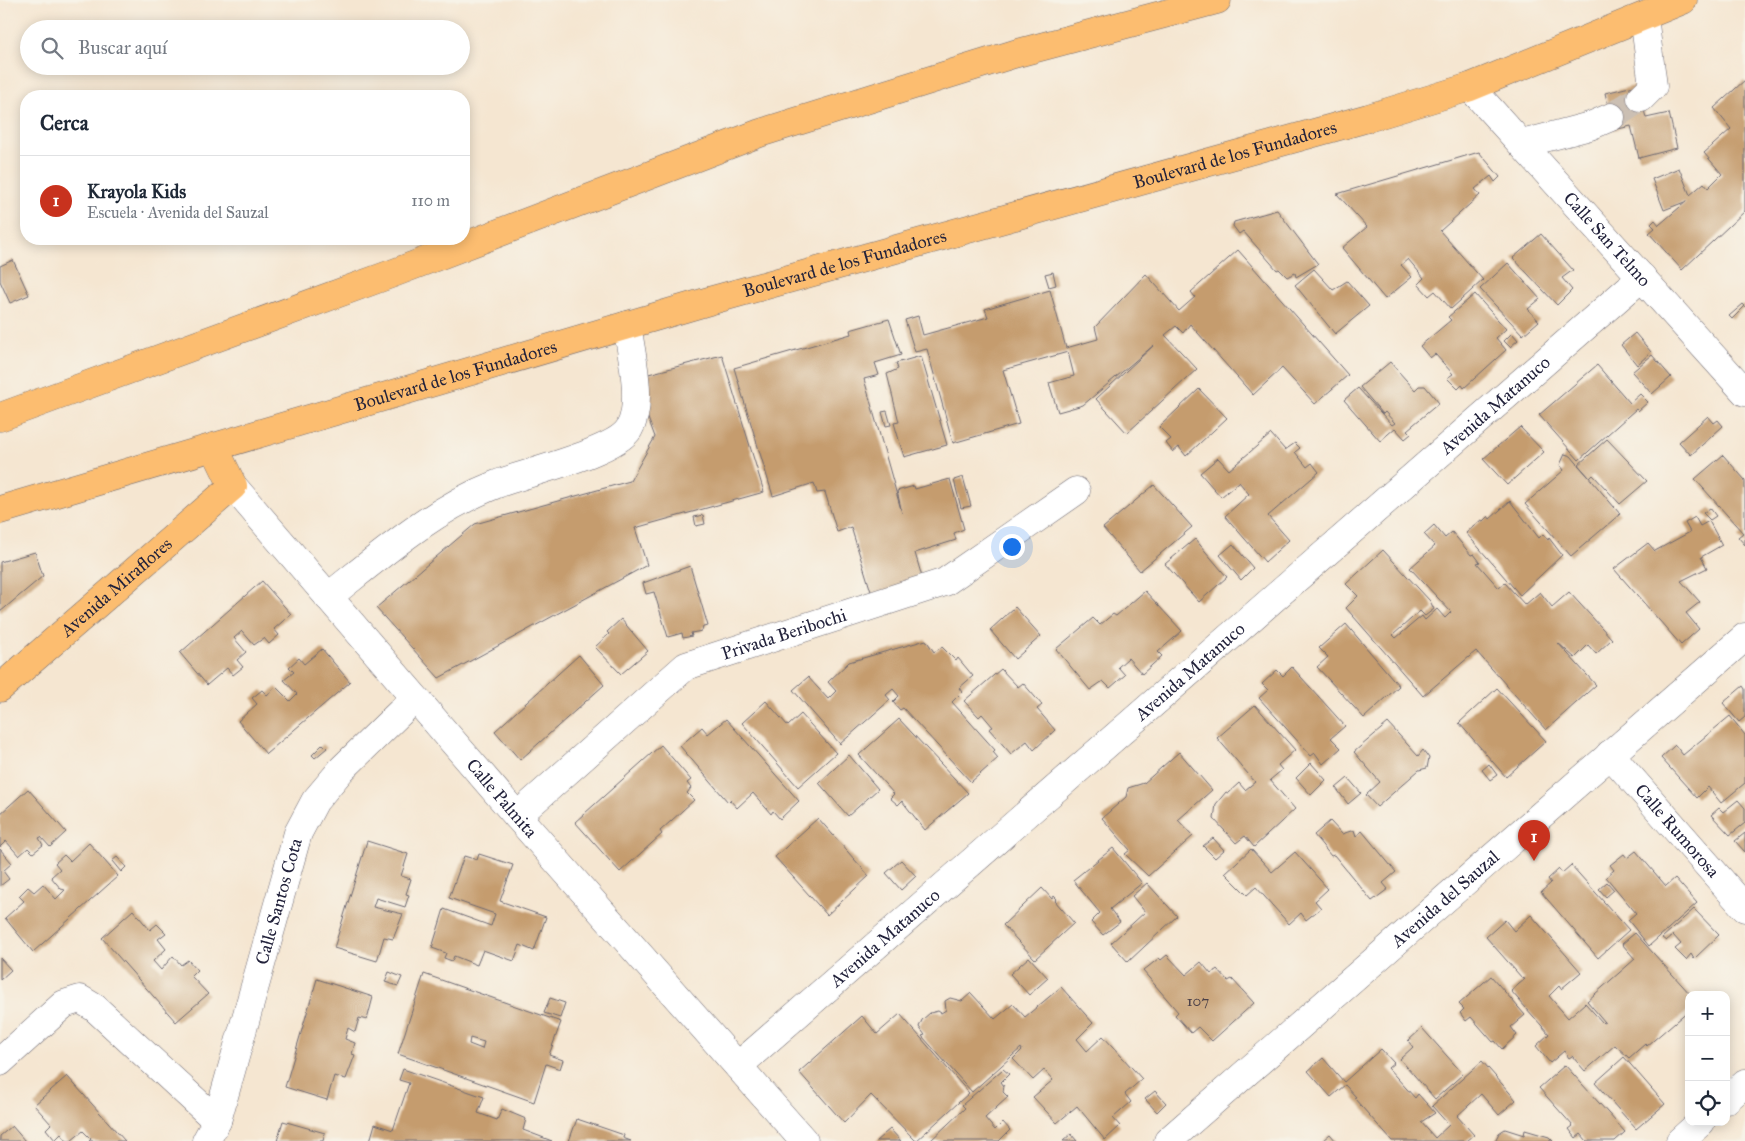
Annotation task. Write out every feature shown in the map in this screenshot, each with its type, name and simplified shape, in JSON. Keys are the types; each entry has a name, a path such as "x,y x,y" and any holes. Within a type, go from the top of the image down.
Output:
{"main road":[{"path":"470,244 760,133 1014,54 1217,0"},
{"name":"Boulevard de los Fundadores","path":"0,510 627,325 1368,118 1470,87 1683,0"},
{"path":"0,417 467,245"},
{"name":"Calle Palmita","path":"214,447 233,486"},
{"name":"Avenida Miraflores","path":"0,688 233,486"}],"street":[{"path":"1641,98 1653,86 1644,17"},
{"name":"Calle San Telmo","path":"1470,87 1745,392"},
{"path":"1522,144 1590,126 1611,117"},
{"name":"Avenida Matanuco","path":"738,1066 1642,277"},
{"path":"328,597 422,523 496,484 608,446 628,430 636,401 627,325"},
{"name":"Calle Palmita","path":"233,486 517,816 804,1141"},
{"name":"Privada Beribochi","path":"517,816 686,666 945,582 1076,491"},
{"name":"Avenida del Sauzal","path":"1168,1141 1745,637"},
{"name":"Calle Santos Cota","path":"211,1131 298,833 315,801 342,769 415,698"},
{"name":"Calle Rumorosa","path":"1610,754 1745,908"},
{"path":"0,1062 64,1004 80,999 95,1008 211,1131"},
{"path":"1730,1096 1745,1083"},
{"path":"1680,1141 1697,1126"}],"building":[{"path":"1745,80 1745,211 1682,270 1649,233 1655,228 1651,224 1655,220 1659,225 1687,201 1664,210 1652,179 1679,168 1690,195 1704,183 1708,188 1722,174 1704,153 1731,129 1714,108"},
{"path":"1638,85 1646,118 1669,113 1677,148 1639,158 1631,126 1614,130 1605,93"},
{"path":"1479,152 1500,177 1495,182 1491,176 1475,189 1480,195 1440,231 1483,280 1451,309 1435,291 1429,296 1418,284 1424,278 1408,259 1401,265 1412,277 1385,299 1342,248 1367,227 1337,194"},
{"path":"1277,210 1318,264 1296,277 1295,273 1287,277 1279,269 1277,270 1243,231 1239,234 1233,226 1234,222"},
{"path":"1541,234 1573,270 1562,278 1572,290 1557,305 1513,258"},
{"path":"1238,250 1348,375 1315,404 1282,368 1253,395 1190,324 1183,333 1176,326 1165,335 1197,369 1127,433 1096,399 1154,345 1083,405 1058,412 1049,383 1074,376 1068,352 1003,370 1019,424 953,443 927,349 915,352 905,320 918,316 923,335 988,317 985,309 1050,290 1066,348 1098,339 1095,327 1146,274 1179,311 1195,297 1191,292"},
{"path":"13,260 29,295 10,303 0,281 0,266"},
{"path":"1508,263 1540,299 1528,309 1539,321 1523,335 1480,289"},
{"path":"1314,269 1333,290 1347,281 1369,306 1335,334 1295,285"},
{"path":"1053,272 1056,285 1049,287 1045,274"},
{"path":"1475,294 1506,329 1496,338 1506,350 1464,388 1462,385 1458,389 1447,378 1453,374 1435,354 1430,358 1420,346 1451,320 1448,317"},
{"path":"1743,304 1745,306 1732,319 1729,316"},
{"path":"889,319 901,355 875,363 879,375 864,379 902,513 897,491 914,486 915,489 950,479 964,529 954,533 956,540 915,553 924,584 873,598 851,527 837,532 825,492 817,493 814,483 773,496 734,368 851,334 850,330"},
{"path":"1512,333 1518,340 1510,347 1504,341"},
{"path":"1635,333 1651,352 1637,365 1621,345"},
{"path":"722,355 764,492 635,528 647,565 439,678 376,608 475,524 630,481 655,437 633,378"},
{"path":"1652,355 1671,377 1652,394 1632,372"},
{"path":"921,356 947,445 904,457 894,423 899,422 887,374 898,369 896,363"},
{"path":"1390,362 1415,390 1419,386 1425,386 1439,403 1407,430 1411,434 1405,439 1395,428 1380,441 1344,400 1358,388 1392,425 1395,423 1385,412 1383,414 1360,387"},
{"path":"1597,365 1630,403 1640,394 1648,402 1638,411 1636,409 1579,460 1539,415"},
{"path":"1199,389 1227,418 1186,456 1179,447 1173,452 1166,443 1171,439 1159,427"},
{"path":"887,411 891,425 886,426 882,412"},
{"path":"1708,416 1714,423 1718,420 1723,426 1691,455 1679,442"},
{"path":"1520,427 1544,452 1507,485 1483,459"},
{"path":"1271,434 1285,450 1295,443 1300,448 1295,452 1307,467 1312,463 1319,472 1268,516 1289,540 1265,562 1225,516 1249,494 1239,482 1221,497 1200,473 1218,458 1229,470"},
{"path":"1607,439 1647,481 1620,504 1593,475 1590,478 1578,465"},
{"path":"1565,454 1571,456 1620,514 1571,556 1525,504 1564,470 1560,465"},
{"path":"1723,455 1745,480 1745,545 1738,537 1743,533 1695,479"},
{"path":"963,477 971,506 961,508 954,480"},
{"path":"1154,485 1192,527 1140,571 1103,528"},
{"path":"1510,501 1539,538 1543,534 1548,540 1549,538 1562,555 1520,595 1466,533 1481,520 1483,521 1488,516 1490,519"},
{"path":"1710,508 1716,516 1710,520 1703,513"},
{"path":"703,515 705,524 696,526 694,517"},
{"path":"1695,517 1700,526 1709,521 1722,545 1701,557 1707,568 1681,581 1700,602 1686,613 1699,629 1681,645 1614,569 1648,543 1655,551 1690,532 1685,523"},
{"path":"1434,525 1445,538 1452,532 1471,555 1474,554 1480,562 1477,563 1499,588 1505,583 1525,605 1540,592 1552,607 1569,592 1612,639 1596,654 1588,645 1575,658 1558,643 1596,685 1546,730 1476,651 1423,696 1346,608 1358,596 1346,584 1383,550 1430,601 1434,609 1425,616 1420,611 1393,635 1396,638 1422,616 1425,620 1437,609 1445,618 1451,612 1410,568 1435,546 1424,534"},
{"path":"1195,539 1227,577 1199,602 1165,564"},
{"path":"1233,544 1253,568 1241,580 1220,555"},
{"path":"35,552 43,576 0,612 0,562"},
{"path":"690,566 708,626 703,627 702,631 691,633 692,636 683,638 682,633 668,637 654,592 646,594 643,583"},
{"path":"262,581 291,614 274,629 279,635 269,644 264,638 254,645 242,631 234,638 246,652 237,660 243,667 233,675 227,668 207,685 180,653"},
{"path":"1145,591 1182,631 1158,652 1162,656 1142,674 1128,658 1118,667 1125,675 1110,688 1103,681 1090,690 1056,649 1093,618 1100,625 1113,614 1116,616"},
{"path":"1015,607 1041,636 1015,659 990,630"},
{"path":"621,619 648,651 621,674 595,647"},
{"path":"1346,624 1399,686 1364,718 1317,667 1328,657 1319,648"},
{"path":"926,640 934,652 942,647 956,661 958,658 973,676 959,688 962,692 952,702 995,750 993,752 998,758 971,782 903,708 900,710 893,702 899,696 893,689 886,695 890,700 840,744 793,690 808,677 828,699 836,691 828,682 849,662"},
{"path":"322,649 350,682 266,754 238,721 257,704 252,698 262,690 267,695 276,687 290,701 297,694 284,680 294,672 289,667 299,658 304,664"},
{"path":"579,655 604,685 520,760 495,731"},
{"path":"1292,667 1345,726 1331,738 1341,748 1323,764 1315,753 1311,756 1259,698 1268,690 1262,684 1277,670 1283,676"},
{"path":"1001,669 1018,687 1023,683 1042,705 1037,709 1055,730 1034,750 1027,741 1011,754 989,729 993,727 982,714 979,717 964,701"},
{"path":"1743,686 1745,689 1745,717 1739,722 1723,703"},
{"path":"1497,688 1546,741 1506,777 1459,723"},
{"path":"766,701 788,726 801,714 836,753 798,787 742,723"},
{"path":"1255,705 1295,750 1278,765 1282,770 1270,780 1295,809 1254,847 1245,836 1236,843 1214,819 1216,804 1226,792 1228,793 1239,783 1245,790 1255,782 1217,738"},
{"path":"1730,716 1745,735 1745,783 1721,803 1708,787 1697,798 1661,758 1675,745 1683,755"},
{"path":"726,719 799,801 780,819 773,811 771,814 753,793 737,808 730,800 728,802 680,746 702,727 708,734"},
{"path":"899,719 968,793 925,830 902,801 898,805 890,798 894,794 859,755"},
{"path":"1388,723 1418,756 1423,750 1429,758 1427,768 1419,770 1377,807 1366,795 1380,782 1354,752"},
{"path":"323,744 327,748 315,758 312,755"},
{"path":"661,745 691,780 687,783 691,788 687,793 694,800 660,831 662,834 620,872 575,822"},
{"path":"1179,752 1212,790 1178,820 1193,836 1148,876 1125,854 1130,850 1102,818 1126,797 1128,788 1144,783"},
{"path":"849,755 878,789 848,816 819,783"},
{"path":"1311,763 1326,780 1311,795 1296,778"},
{"path":"1489,764 1497,775 1490,780 1482,770"},
{"path":"1348,778 1361,793 1348,804 1336,788"},
{"path":"28,789 66,832 50,847 41,837 39,838 43,845 33,853 28,848 19,856 6,841 0,847 0,814"},
{"path":"1738,800 1745,808 1745,823 1730,835 1711,815 1719,808 1723,812"},
{"path":"818,818 869,876 827,915 775,857"},
{"path":"1330,821 1342,834 1354,830 1356,836 1362,831 1396,872 1383,883 1388,889 1372,901 1334,855 1331,856 1314,835"},
{"path":"1745,833 1745,852 1735,841"},
{"path":"1213,838 1224,850 1215,858 1203,846"},
{"path":"367,841 408,854 401,876 411,879 406,894 409,895 405,907 376,898 373,907 403,914 393,939 384,937 377,961 334,948"},
{"path":"89,843 118,876 33,952 5,918 24,901 19,896 28,887 34,892 43,884 56,899 65,890 61,889 51,877 60,869 55,863 64,855 70,861"},
{"path":"1113,848 1142,883 1110,909 1120,922 1103,935 1091,922 1100,913 1073,880"},
{"path":"0,849 12,863 3,871 9,879 0,886"},
{"path":"1251,849 1272,872 1295,852 1328,889 1315,901 1321,908 1306,920 1301,913 1289,924 1256,887 1247,895 1225,873"},
{"path":"1636,851 1666,886 1675,878 1697,903 1649,946 1628,920 1636,913 1606,877 1614,870 1610,865 1624,854 1627,858"},
{"path":"479,854 513,865 500,901 546,917 534,951 520,945 514,961 483,950 477,965 454,956 452,961 444,958 446,953 432,948 444,909 491,926 495,914 449,898 464,856 477,860"},
{"path":"117,857 126,867 121,872 112,861"},
{"path":"901,860 916,876 901,890 886,873"},
{"path":"1571,865 1629,930 1598,958 1541,892 1551,883 1548,879 1559,869 1562,873"},
{"path":"1607,882 1614,890 1606,897 1599,889"},
{"path":"1147,883 1177,916 1128,962 1111,943 1145,912 1132,896"},
{"path":"1042,888 1052,899 1054,896 1057,899 1055,901 1074,923 1035,959 1003,925"},
{"path":"1694,909 1719,935 1694,959 1691,954 1686,960 1675,949 1681,944 1673,935 1666,941 1662,938"},
{"path":"133,910 150,930 157,924 166,933 158,939 166,949 153,961 161,970 173,956 181,965 188,960 197,970 191,976 208,994 176,1022 102,938"},
{"path":"1531,915 1581,972 1561,989 1559,986 1549,996 1568,1018 1585,1003 1603,1023 1605,1022 1587,1001 1635,959 1622,944 1635,933 1687,991 1685,991 1685,1013 1647,1046 1645,1044 1629,1058 1615,1045 1585,1071 1572,1056 1569,1058 1564,1051 1550,1063 1536,1046 1549,1034 1511,991 1525,979 1522,978 1486,937 1505,920 1514,931"},
{"path":"1167,955 1186,975 1201,962 1211,974 1217,969 1228,981 1232,979 1254,1003 1212,1041 1198,1027 1191,1033 1175,1015 1178,1012 1143,971 1159,958 1161,960"},
{"path":"1029,957 1048,978 1029,995 1010,974"},
{"path":"0,958 11,970 0,980"},
{"path":"389,972 402,977 398,986 385,982"},
{"path":"424,974 561,1022 549,1055 563,1060 560,1069 546,1064 534,1102 398,1054","holes":["470,1038 484,1042 482,1049 469,1044"]},
{"path":"1491,976 1525,1015 1511,1027 1517,1035 1502,1049 1495,1041 1493,1042 1471,1017 1466,1021 1460,1013 1464,1009 1459,1004"},
{"path":"317,979 373,997 367,1020 359,1018 355,1032 348,1028 345,1039 355,1043 352,1054 355,1055 346,1079 334,1076 327,1100 285,1087"},
{"path":"1061,987 1093,1023 1077,1039 1087,1051 1103,1036 1142,1079 1125,1094 1131,1102 1113,1118 1120,1126 1105,1140 1077,1106 1057,1123 1033,1097 1053,1080 1044,1070 1033,1080 1013,1059 1022,1050 1021,1048 972,1092 922,1036 925,1035 919,1027 922,1020 930,1013 938,1011 941,1013 946,1010 945,1001 950,998 962,1001 971,993 995,1019 1013,1004 1025,1017"},
{"path":"550,998 565,1003 560,1018 544,1013"},
{"path":"900,1014 969,1093 916,1141 871,1095 844,1123 799,1072 862,1016 877,1034"},
{"path":"1422,1028 1463,1074 1435,1099 1400,1059 1413,1047 1408,1041"},
{"path":"1381,1049 1394,1063 1388,1068 1415,1098 1418,1094 1435,1113 1421,1122 1435,1138 1449,1125 1432,1106 1482,1061 1516,1100 1499,1115 1481,1094 1457,1116 1474,1135 1467,1141 1392,1141 1345,1085 1331,1097 1308,1071 1323,1058 1344,1082"},
{"path":"1624,1057 1665,1104 1636,1129 1595,1083"},
{"path":"1565,1065 1625,1132 1615,1141 1587,1141 1581,1134 1576,1138 1569,1129 1573,1126 1539,1088"},
{"path":"403,1069 484,1097 478,1113 497,1120 502,1109 526,1119 523,1130 552,1141 370,1141 375,1124 393,1130 409,1083 399,1080"},
{"path":"1003,1069 1009,1074 1001,1082 1004,1086 1003,1092 1008,1097 985,1118 995,1130 1003,1122 1010,1130 999,1141 930,1141 965,1108 962,1105"},
{"path":"67,1076 125,1141 89,1141 91,1139 83,1131 71,1141 67,1141 61,1134 55,1140 46,1129 51,1124 34,1105"},
{"path":"1155,1091 1166,1103 1157,1112 1145,1099"},
{"path":"577,1119 624,1135 623,1138 631,1141 569,1141"},
{"path":"283,1121 325,1133 323,1141 277,1141"},
{"path":"12,1126 25,1141 0,1141 0,1136"},
{"path":"890,1129 901,1141 876,1141"},
{"path":"1505,1129 1524,1135 1525,1130 1549,1137 1553,1141 1495,1141 1499,1133"},
{"path":"1071,1134 1077,1141 1063,1141"},
{"path":"1330,1134 1336,1141 1322,1141"}],"tunnel":[{"path":"1611,117 1641,98"}],"place":[{"name":"Krayola Kids","path":"1534,861"}]}
